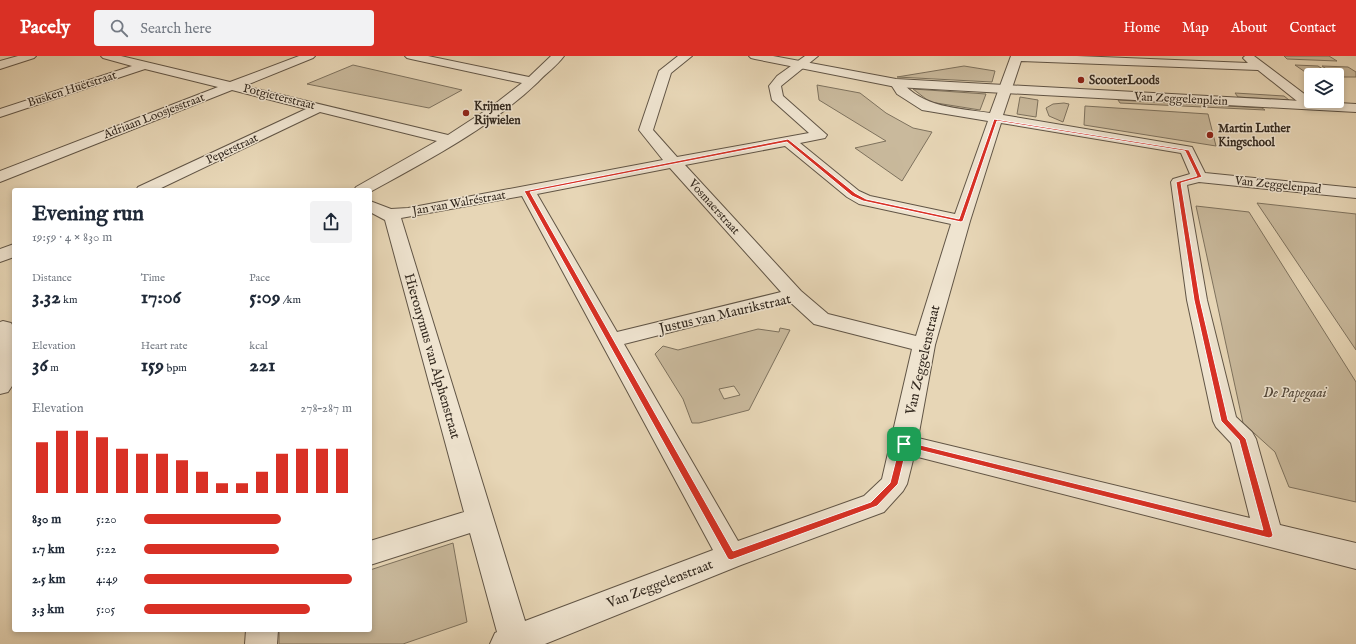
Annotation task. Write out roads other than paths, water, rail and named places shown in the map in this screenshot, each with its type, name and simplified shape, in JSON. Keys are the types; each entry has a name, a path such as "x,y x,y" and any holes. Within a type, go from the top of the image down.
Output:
{"street":[{"path":"0,65 30,56"},
{"name":"Potgieterstraat","path":"108,56 450,140"},
{"name":"Adriaan Loosjesstraat","path":"0,177 309,56"},
{"path":"412,56 532,81"},
{"path":"366,188 450,140 496,110 532,81 558,56"},
{"name":"Vosmaerstraat","path":"686,56 665,71 646,130 794,295"},
{"name":"Van Zeggelenplein","path":"755,56 807,60 896,83 1304,106"},
{"path":"1246,56 1304,100"},
{"path":"995,119 1016,57 1261,67"},
{"name":"Jan van Walréstraat","path":"379,210 408,213 820,135 777,97 775,86 781,79 807,60"},
{"name":"Busken Huëtstraat","path":"0,113 145,65"},
{"path":"896,83 902,92 927,107 1187,150 1199,177"},
{"name":"Peperstraat","path":"148,188 320,107"},
{"name":"Van Zeggelenplein","path":"1344,107 1356,108"},
{"name":"Van Zeggelenstraat","path":"479,519 511,642 731,556 874,504 894,484 904,444 924,345 961,221 995,119"},
{"path":"788,141 853,194 865,200 961,221"},
{"name":"Van Zeggelenpad","path":"1269,535 1243,439 1225,421 1197,300 1179,182 1199,177 1356,193"},
{"path":"527,191 731,556"},
{"name":"Hieronymus van Alphenstraat","path":"379,210 393,219 479,519"},
{"path":"0,256 12,251"},
{"name":"Justus van Maurikstraat","path":"611,340 794,295 821,319 924,345"},
{"path":"0,386 4,326"},
{"path":"904,444 1356,556"},
{"path":"372,552 479,519"},
{"path":"261,644 262,632"}],"place":[{"name":"ScooterLoods","path":"1081,80"},
{"name":"Krijnen Rijwielen","path":"466,113"},
{"name":"Martin Luther Kingschool","path":"1210,135"}],"park label":[{"name":"De Papegaai","path":"1295,393"}]}
